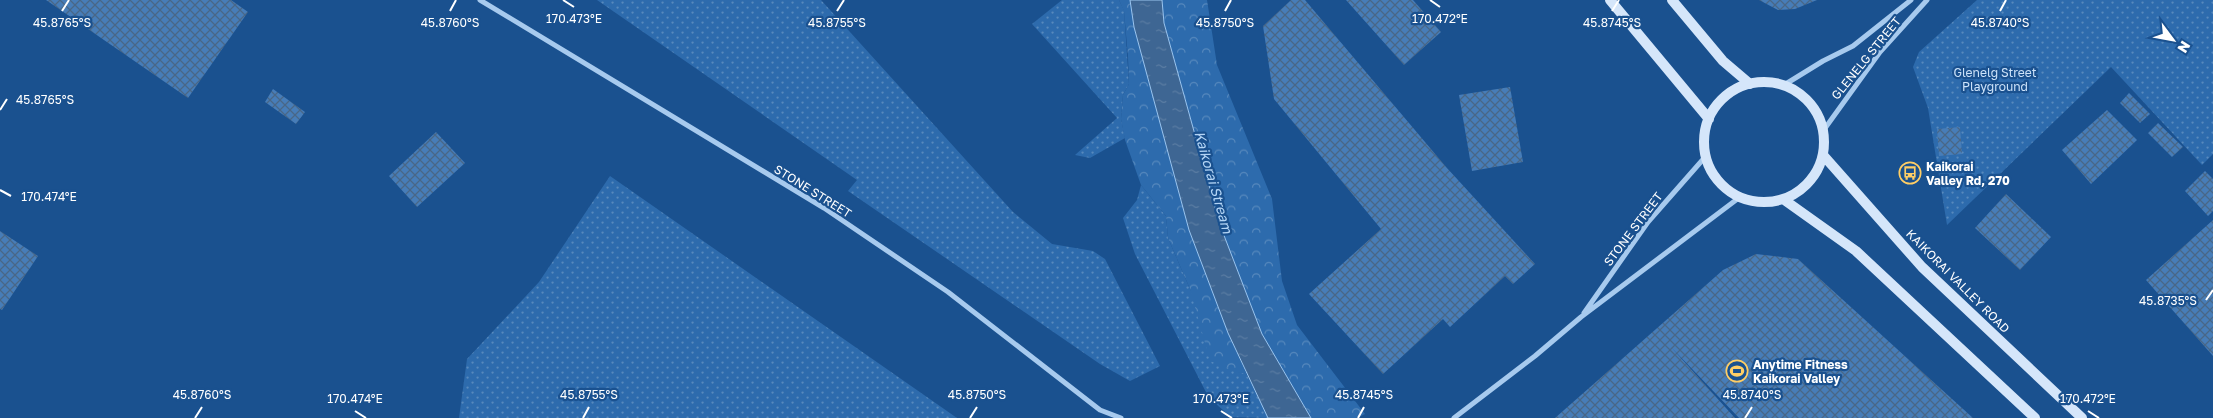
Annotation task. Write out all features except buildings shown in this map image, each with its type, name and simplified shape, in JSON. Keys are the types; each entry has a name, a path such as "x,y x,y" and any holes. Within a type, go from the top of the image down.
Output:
{"main road":[{"path":"1610,0 1709,119"},
{"path":"1672,0 1723,61 1750,84"},
{"path":"1768,82 1784,85 1802,96 1816,112 1823,131 1823,155 1809,183 1797,193 1783,200 1754,201 1740,197 1725,188 1713,173 1706,156 1704,138 1709,119 1719,103 1733,91 1750,84 1768,82"},
{"name":"KAIKORAI VALLEY ROAD","path":"1823,155 1922,266 2082,418"},
{"path":"1783,200 1856,252 2035,418"}],"street":[{"name":"STONE STREET","path":"480,0 824,208 948,292 1100,410 1122,418"},
{"name":"GLENELG STREET","path":"1784,85 1823,61 1853,46 1911,0"},
{"name":"GLENELG STREET","path":"1823,131 1880,52 1927,0"},
{"name":"STONE STREET","path":"1581,317 1648,222 1706,156"},
{"name":"STONE STREET","path":"1454,418 1535,356 1581,317 1740,197"}],"green space":[{"path":"597,0 821,0 1013,212 1052,244 1093,251 1105,259 1160,366 1130,381 1100,364 848,191 857,180"},
{"path":"1062,0 1119,0 1124,10 1129,84 1123,95 1121,119 1125,138 1090,158 1075,155 1117,118 1032,24"},
{"path":"1119,0 1130,0 1134,27 1189,230 1228,333 1246,373 1240,373 1210,361 1190,289 1168,238 1166,216 1141,185 1125,140 1121,119 1123,95 1129,84 1128,57 1124,11"},
{"path":"1162,0 1207,0 1217,65 1272,199 1282,281 1297,325 1365,414 1357,418 1311,418 1262,334 1220,225 1164,23"},
{"name":"Glenelg Street Playground","path":"1977,0 2213,0 2213,154 2202,165 2111,67 1947,225 1928,108 1913,67 1919,52"},
{"path":"610,176 957,418 459,418 467,359 539,282"},
{"path":"1141,185 1166,216 1168,238 1190,289 1238,372 1246,373 1268,418 1229,417 1209,398 1135,254 1123,218 1137,200"}],"water":[{"path":"1130,0 1162,0 1164,23 1220,225 1262,334 1311,418 1268,418 1228,333 1189,230 1134,27"}],"place":[{"name":"Kaikorai Valley Rd, 270","path":"1910,173"},
{"name":"Anytime Fitness Kaikorai Valley","path":"1737,371"}],"water label":[{"name":"Kaikorai Stream","path":"1214,182"}]}
